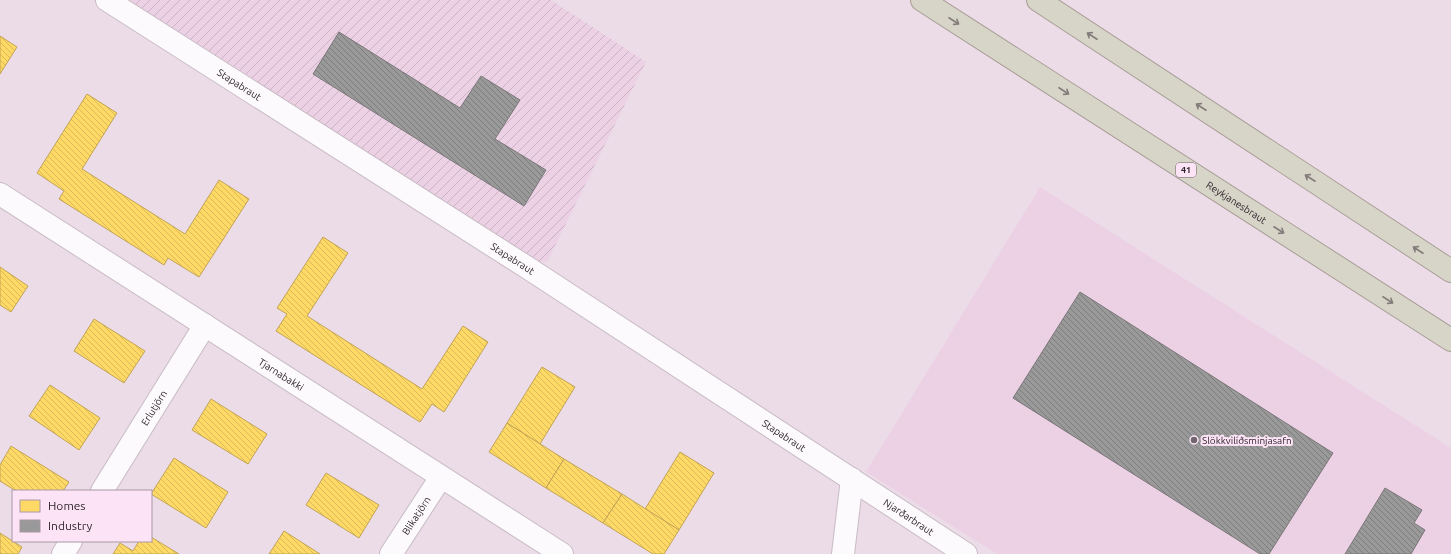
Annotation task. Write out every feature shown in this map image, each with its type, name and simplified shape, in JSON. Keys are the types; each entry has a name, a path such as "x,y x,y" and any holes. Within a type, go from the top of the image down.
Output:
{"highway":[{"name":"Reykjanesbraut","path":"922,0 1451,340"},
{"path":"1038,0 1451,271"}],"street":[{"name":"Stapabraut","path":"108,0 528,268 852,479"},
{"name":"Tjarnabakki","path":"0,194 562,554"},
{"name":"Erlutjörn","path":"103,490 205,325"},
{"name":"Blikatjörn","path":"391,554 441,477"},
{"path":"843,554 852,479"},
{"name":"Njarðarbraut","path":"852,479 966,554"},
{"path":"63,554 70,542"}],"shaded area":[{"path":"118,0 551,0 646,62 547,262 517,260"},
{"path":"1040,187 1451,448 1451,554 997,554 866,472"}],"building: Homes":[{"path":"0,36 17,47 0,74"},
{"path":"87,94 117,113 82,169 185,234 219,180 249,199 199,277 168,258 164,265 59,199 64,191 37,173"},
{"path":"323,237 348,253 307,316 422,389 463,326 488,342 444,412 432,404 420,422 276,331 287,314 277,308"},
{"path":"0,267 28,286 11,312 0,305"},
{"path":"94,319 145,351 124,383 74,351"},
{"path":"542,367 575,387 540,444 507,423"},
{"path":"50,385 100,418 79,450 29,416"},
{"path":"211,399 267,434 248,464 192,430"},
{"path":"507,423 564,459 546,488 489,452"},
{"path":"11,446 69,482 64,490 14,490 0,481 0,465"},
{"path":"680,452 714,473 679,530 645,509"},
{"path":"174,458 228,492 206,528 152,495"},
{"path":"564,459 622,494 603,523 546,488"},
{"path":"326,473 379,505 359,538 306,505"},
{"path":"622,494 679,530 664,554 653,554 603,523"},
{"path":"284,531 320,554 269,554"},
{"path":"0,533 22,547 18,554 0,554"},
{"path":"152,538 179,554 113,554 120,543 133,551 138,542 152,542"}],"building: Industry":[{"path":"339,32 460,108 481,76 520,100 495,139 546,170 524,206 313,74"},
{"path":"1080,292 1333,453 1269,554 1260,554 1013,398"},
{"path":"1385,488 1422,510 1414,523 1425,530 1411,554 1345,554"}],"place":[{"name":"Slökkviliðsminjasafn","path":"1194,440"}]}
